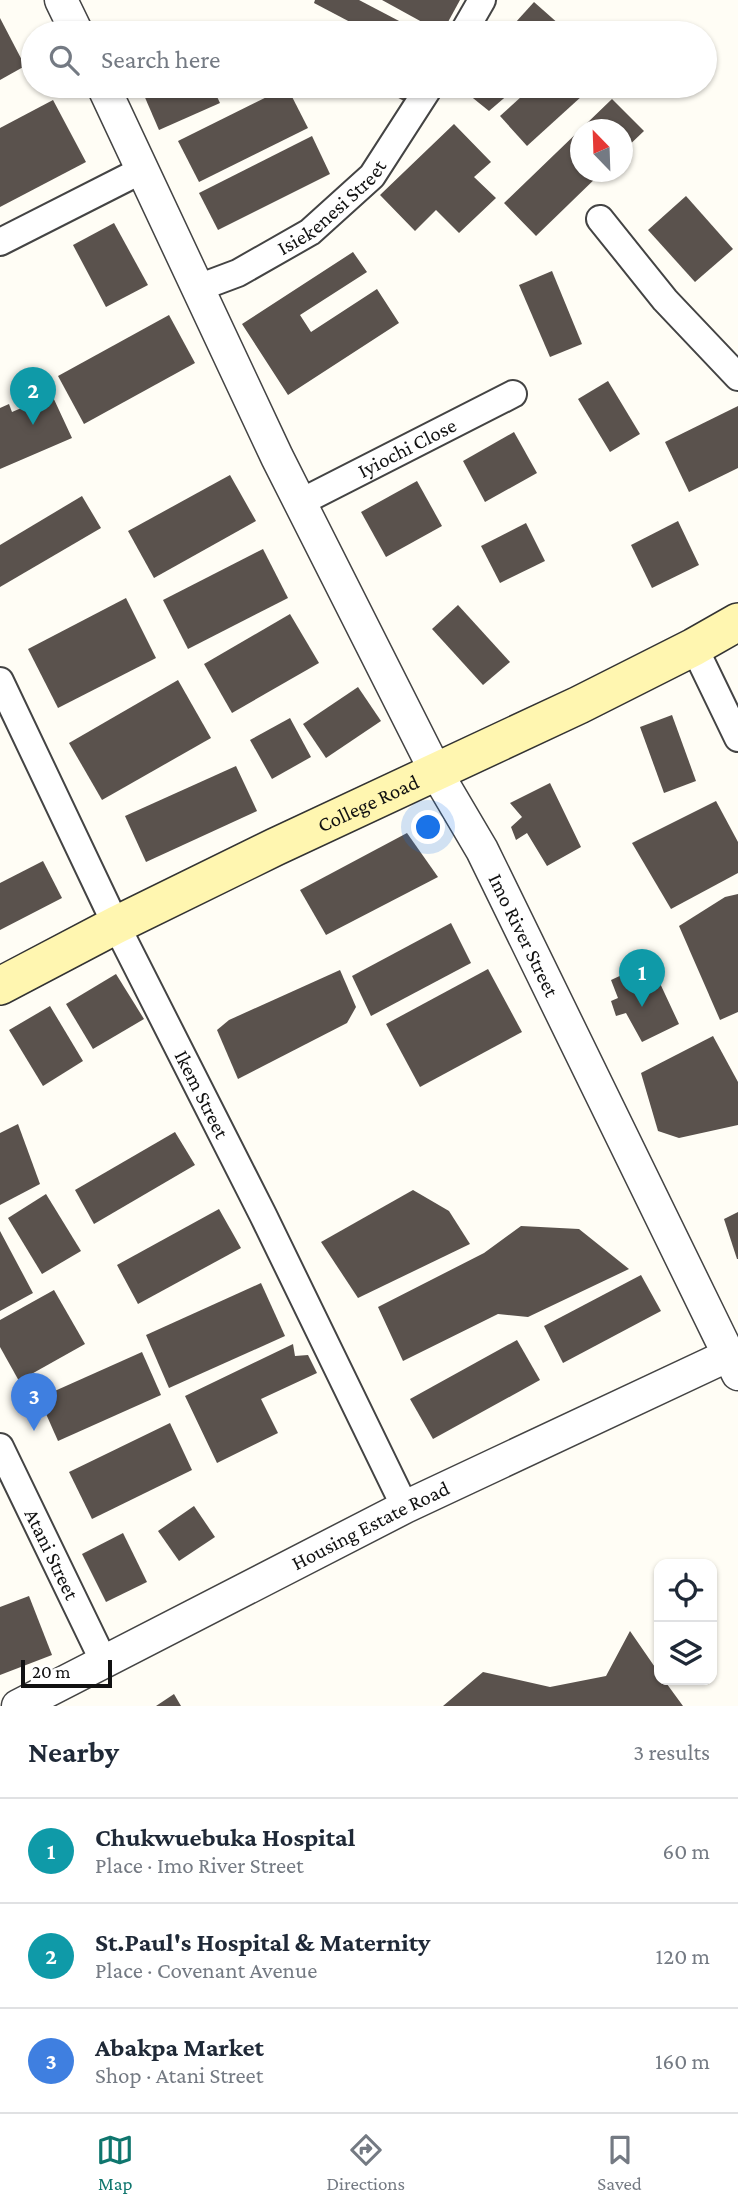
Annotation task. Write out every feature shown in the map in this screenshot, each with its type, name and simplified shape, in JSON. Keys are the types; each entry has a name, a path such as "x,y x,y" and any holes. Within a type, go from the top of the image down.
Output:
{"main road":[{"name":"College Road","path":"0,986 116,925 694,647 738,622"}],"street":[{"path":"61,0 71,21"},
{"path":"470,21 482,0"},
{"name":"Imo River Street","path":"109,98 276,457 436,772 482,850 733,1364"},
{"name":"Isiekenesi Street","path":"198,288 238,273 310,232 372,176 422,98"},
{"path":"0,242 144,169"},
{"path":"600,219 665,300 738,377"},
{"name":"Iyiochi Close","path":"301,502 513,394"},
{"path":"694,647 738,738"},
{"name":"Ikem Street","path":"0,681 116,925 263,1214 405,1507"},
{"name":"Housing Estate Road","path":"18,1706 405,1507 733,1364"},
{"name":"Atani Street","path":"0,1447 104,1662"}],"building":[{"path":"315,0 359,0 399,21 348,21 314,3"},
{"path":"382,0 460,0 449,21 420,21"},
{"path":"534,2 555,21 517,21"},
{"path":"0,18 21,58 21,68 0,80"},
{"path":"145,98 218,98 220,103 159,130"},
{"path":"265,98 293,98 308,128 199,182 178,141"},
{"path":"473,98 504,98 489,111"},
{"path":"520,98 580,98 527,146 500,116"},
{"path":"612,99 632,119 591,119"},
{"path":"53,100 86,162 0,207 0,128"},
{"path":"633,120 644,131 633,142"},
{"path":"454,124 491,162 474,177 496,198 459,233 436,210 415,231 380,195"},
{"path":"312,136 330,174 218,230 199,193"},
{"path":"570,139 570,182 592,182 536,236 504,203"},
{"path":"686,196 733,249 695,282 648,230"},
{"path":"114,223 148,285 106,307 73,245"},
{"path":"353,252 367,272 300,315 311,332 377,289 399,323 288,395 242,324"},
{"path":"552,271 582,344 550,357 519,285"},
{"path":"169,315 195,363 84,424 58,376"},
{"path":"608,381 640,434 610,452 578,399"},
{"path":"52,395 72,438 0,469 0,408 9,404 12,412"},
{"path":"738,406 738,468 689,492 665,442"},
{"path":"514,432 537,473 485,502 463,461"},
{"path":"230,475 256,521 154,578 128,531"},
{"path":"417,481 442,526 386,557 361,512"},
{"path":"82,496 101,528 0,587 0,545"},
{"path":"678,521 699,565 652,588 631,545"},
{"path":"526,523 545,561 500,583 481,546"},
{"path":"263,549 288,598 188,649 163,600"},
{"path":"126,598 156,658 58,708 28,649"},
{"path":"458,605 510,662 483,685 432,629"},
{"path":"290,614 319,663 232,713 204,664"},
{"path":"178,680 211,738 102,800 69,743"},
{"path":"358,687 381,721 326,758 303,724"},
{"path":"672,715 696,781 664,793 640,727"},
{"path":"290,718 311,757 272,779 250,740"},
{"path":"236,766 257,811 146,862 125,816"},
{"path":"550,783 581,847 547,866 527,833 516,840 511,827 522,817 510,803"},
{"path":"716,801 738,842 738,873 671,909 632,843"},
{"path":"407,833 438,877 326,935 300,890"},
{"path":"43,861 62,898 0,930 0,883"},
{"path":"738,894 738,1012 720,1020 679,926 725,897"},
{"path":"451,923 471,963 371,1016 352,976"},
{"path":"650,962 679,1024 642,1042 626,1013 616,1016 611,1001 618,998 611,980"},
{"path":"488,969 522,1032 420,1087 386,1024"},
{"path":"340,970 356,1007 347,1023 238,1079 217,1030 229,1020"},
{"path":"116,974 144,1019 93,1049 66,1004"},
{"path":"50,1006 83,1061 43,1086 9,1030"},
{"path":"713,1036 738,1082 738,1125 679,1138 658,1131 641,1073"},
{"path":"18,1124 40,1184 0,1205 0,1133"},
{"path":"175,1132 195,1165 94,1224 75,1190"},
{"path":"413,1190 449,1211 470,1244 358,1298 321,1242"},
{"path":"46,1194 81,1251 42,1274 8,1218"},
{"path":"219,1209 241,1248 138,1304 117,1265"},
{"path":"738,1212 738,1259 737,1259 724,1219"},
{"path":"521,1226 579,1229 629,1269 528,1317 498,1314 403,1361 378,1307 484,1253"},
{"path":"0,1231 33,1293 0,1311"},
{"path":"641,1275 661,1311 563,1363 544,1326"},
{"path":"261,1283 285,1336 169,1388 146,1335"},
{"path":"54,1290 85,1344 19,1381 0,1347 0,1320"},
{"path":"517,1340 540,1380 433,1439 410,1399"},
{"path":"293,1344 295,1356 308,1355 317,1373 261,1399 278,1433 217,1463 185,1396"},
{"path":"142,1352 161,1395 58,1441 39,1398"},
{"path":"170,1423 192,1470 92,1519 69,1472"},
{"path":"194,1506 215,1537 179,1561 158,1531"},
{"path":"123,1533 147,1582 106,1602 82,1554"},
{"path":"29,1596 52,1655 0,1675 0,1607"},
{"path":"630,1631 654,1666 654,1685 668,1685 683,1706 443,1706 483,1672 550,1687 606,1676"},
{"path":"174,1694 181,1706 156,1706"}],"place":[{"name":"St.Paul's Hospital & Maternity","path":"33,425"},
{"name":"Chukwuebuka Hospital","path":"642,1007"},
{"name":"Abakpa Market","path":"34,1431"}]}
